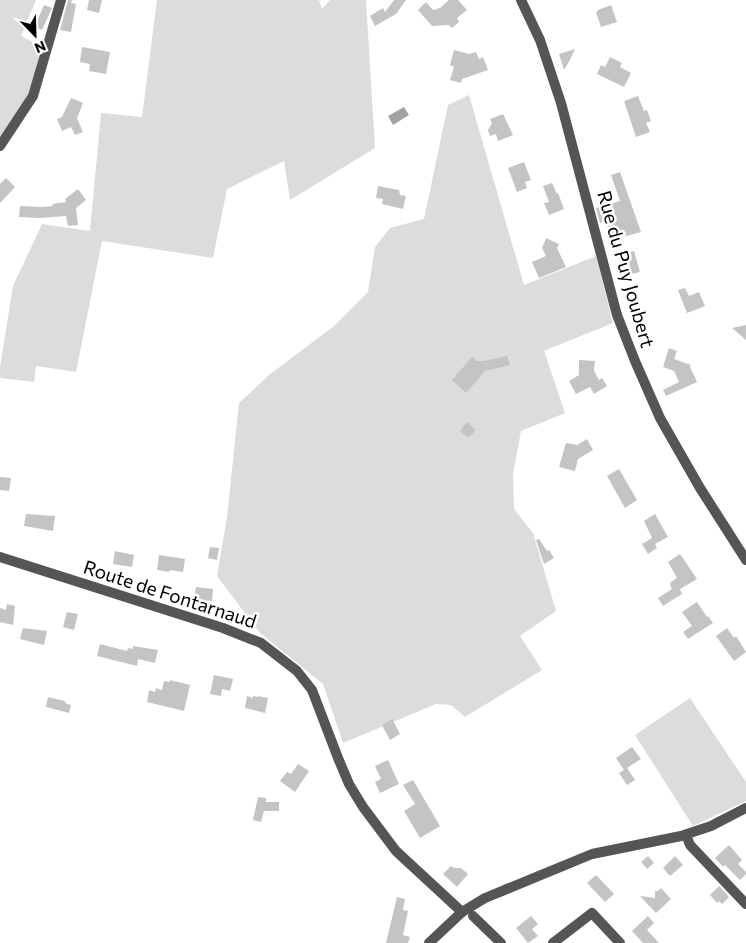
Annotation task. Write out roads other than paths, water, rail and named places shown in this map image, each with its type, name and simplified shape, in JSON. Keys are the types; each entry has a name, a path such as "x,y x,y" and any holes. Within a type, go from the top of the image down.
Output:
{"street":[{"path":"0,146 33,96 61,0"},
{"name":"Rue du Puy Joubert","path":"521,0 540,40 561,103 617,315 635,361 660,418 700,488 746,560"},
{"name":"Route de Fontarnaud","path":"0,557 223,628 261,643 297,671 312,690 348,784 362,807 396,850 462,912"},
{"path":"429,943 462,912 485,898 592,854 686,835 711,826 746,808"},
{"path":"686,835 690,845 746,904"},
{"path":"553,943 592,913 620,943"},
{"path":"473,916 501,943"}]}
